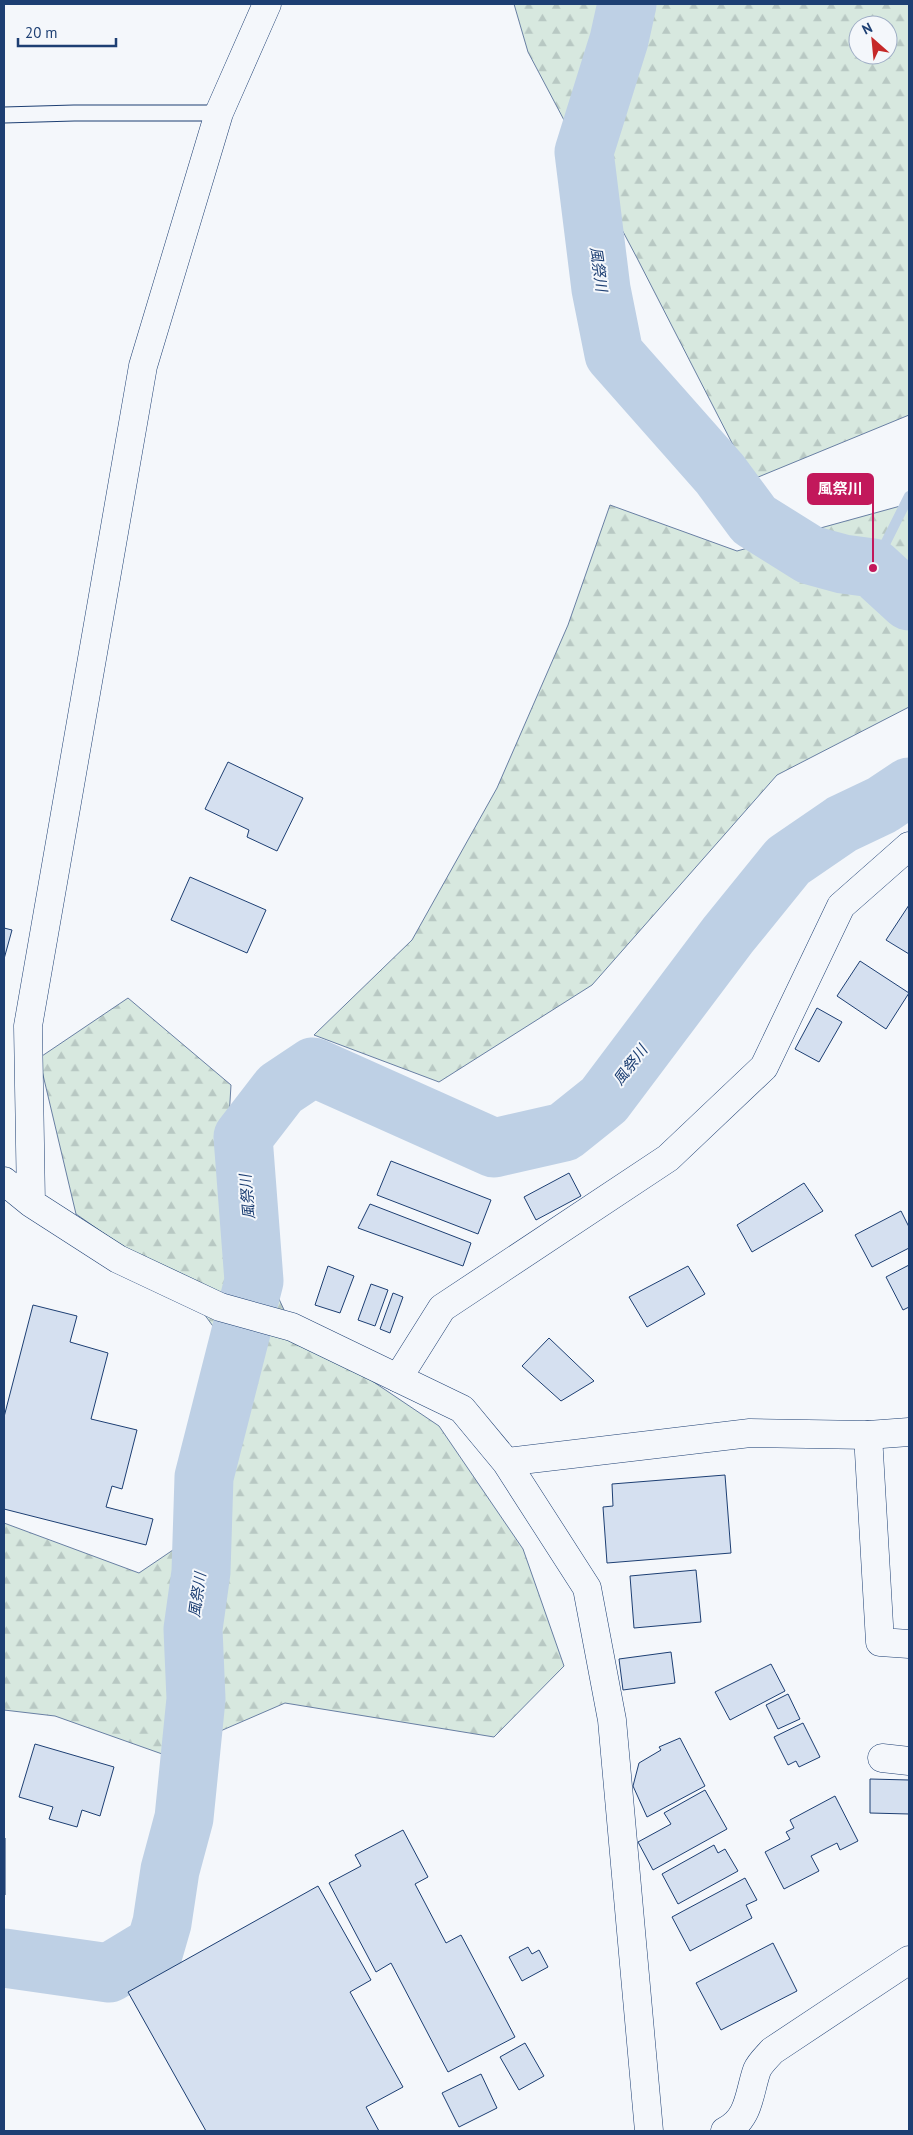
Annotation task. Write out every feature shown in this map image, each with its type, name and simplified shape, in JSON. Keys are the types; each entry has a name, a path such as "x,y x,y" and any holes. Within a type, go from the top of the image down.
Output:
{"street":[{"path":"32,1203 29,1016 143,366 219,113 267,4"},
{"path":"398,1378 442,1308 668,1158 764,1067 841,906 909,846"},
{"path":"4,1181 32,1203 118,1259 220,1307 292,1327 462,1409 506,1462 587,1588 612,1720 649,2131"},
{"path":"506,1462 750,1433 868,1435 909,1432"},
{"path":"868,1435 880,1642 909,1644"},
{"path":"882,1758 909,1761"},
{"path":"725,2131 730,2129 750,2104 758,2068 772,2051 909,1960"}],"lane":[{"path":"4,115 74,112 219,113"}],"green space":[{"path":"514,4 909,4 909,415 751,480 528,52"},
{"path":"909,499 909,707 777,775 592,985 439,1082 314,1035 412,940 497,788 568,625 610,505 737,551 904,505"},
{"path":"128,998 231,1085 225,1183 292,1327 439,1426 523,1549 564,1666 494,1737 285,1703 165,1755 55,1716 4,1710 4,1523 139,1573 204,1529 234,1355 188,1292 76,1214 39,1058"}],"building":[{"path":"228,762 303,798 277,851 247,837 249,830 205,809"},
{"path":"190,877 266,910 247,953 171,920"},
{"path":"909,905 909,954 886,940"},
{"path":"4,928 12,930 4,959"},
{"path":"860,961 909,993 886,1029 837,996"},
{"path":"817,1008 842,1022 819,1062 795,1049"},
{"path":"391,1161 491,1200 478,1234 377,1195"},
{"path":"569,1173 581,1196 536,1220 524,1197"},
{"path":"804,1183 823,1211 752,1252 737,1225"},
{"path":"370,1204 471,1243 463,1266 358,1228"},
{"path":"901,1211 909,1227 909,1248 872,1267 855,1235"},
{"path":"909,1265 909,1307 903,1310 886,1277"},
{"path":"328,1266 354,1276 340,1313 315,1305"},
{"path":"688,1266 705,1294 647,1327 629,1297"},
{"path":"371,1284 388,1290 375,1326 358,1320"},
{"path":"393,1293 403,1297 390,1333 380,1329"},
{"path":"33,1305 77,1316 70,1342 108,1353 91,1419 137,1430 122,1489 112,1486 106,1507 153,1519 146,1545 4,1509 4,1417"},
{"path":"549,1338 594,1381 561,1401 522,1366"},
{"path":"725,1475 731,1553 607,1563 603,1507 613,1506 612,1484"},
{"path":"696,1570 701,1622 634,1628 630,1576"},
{"path":"671,1652 675,1683 623,1690 619,1659"},
{"path":"771,1664 785,1691 730,1720 715,1692"},
{"path":"788,1694 800,1719 778,1729 766,1705"},
{"path":"803,1723 820,1757 799,1767 796,1761 788,1765 774,1737"},
{"path":"680,1738 705,1786 647,1817 633,1786 639,1763 661,1750 659,1747"},
{"path":"35,1744 114,1767 100,1816 82,1810 77,1827 49,1819 53,1807 19,1797"},
{"path":"870,1779 909,1780 909,1814 870,1813"},
{"path":"705,1790 727,1829 653,1870 638,1842 671,1824 664,1813"},
{"path":"835,1796 858,1841 840,1850 837,1843 811,1856 819,1871 784,1889 765,1852 790,1839 786,1832 794,1828 790,1820"},
{"path":"403,1830 428,1877 415,1884 446,1943 461,1935 515,2037 448,2072 391,1963 376,1972 329,1883 361,1866 355,1855"},
{"path":"5,1838 5,1895 4,1895"},
{"path":"714,1845 718,1853 725,1849 738,1871 678,1904 662,1874"},
{"path":"745,1878 757,1900 746,1905 752,1918 690,1951 672,1917"},
{"path":"318,1886 371,1980 350,1992 403,2087 366,2107 379,2131 206,2131 128,1992"},
{"path":"773,1943 797,1991 721,2030 696,1983"},
{"path":"528,1947 532,1954 539,1950 548,1967 522,1981 509,1957"},
{"path":"525,2043 544,2076 519,2090 500,2057"},
{"path":"481,2074 497,2108 459,2127 442,2093"}],"waterway":[{"name":"風祭川","path":"627,4 619,40 584,152 601,289 614,354 720,474 754,520 810,555 843,564 873,568 909,601"},
{"path":"873,568 909,496"},
{"name":"風祭川","path":"4,1958 109,1973 147,1950 153,1954 162,1923 170,1870 184,1818 196,1699 193,1629 201,1572 204,1477 254,1281 243,1137 280,1089 313,1067 494,1148 564,1132 604,1100 728,935 788,861 842,824 882,805 909,787"}],"place":[{"name":"風祭川","path":"873,568"}]}
